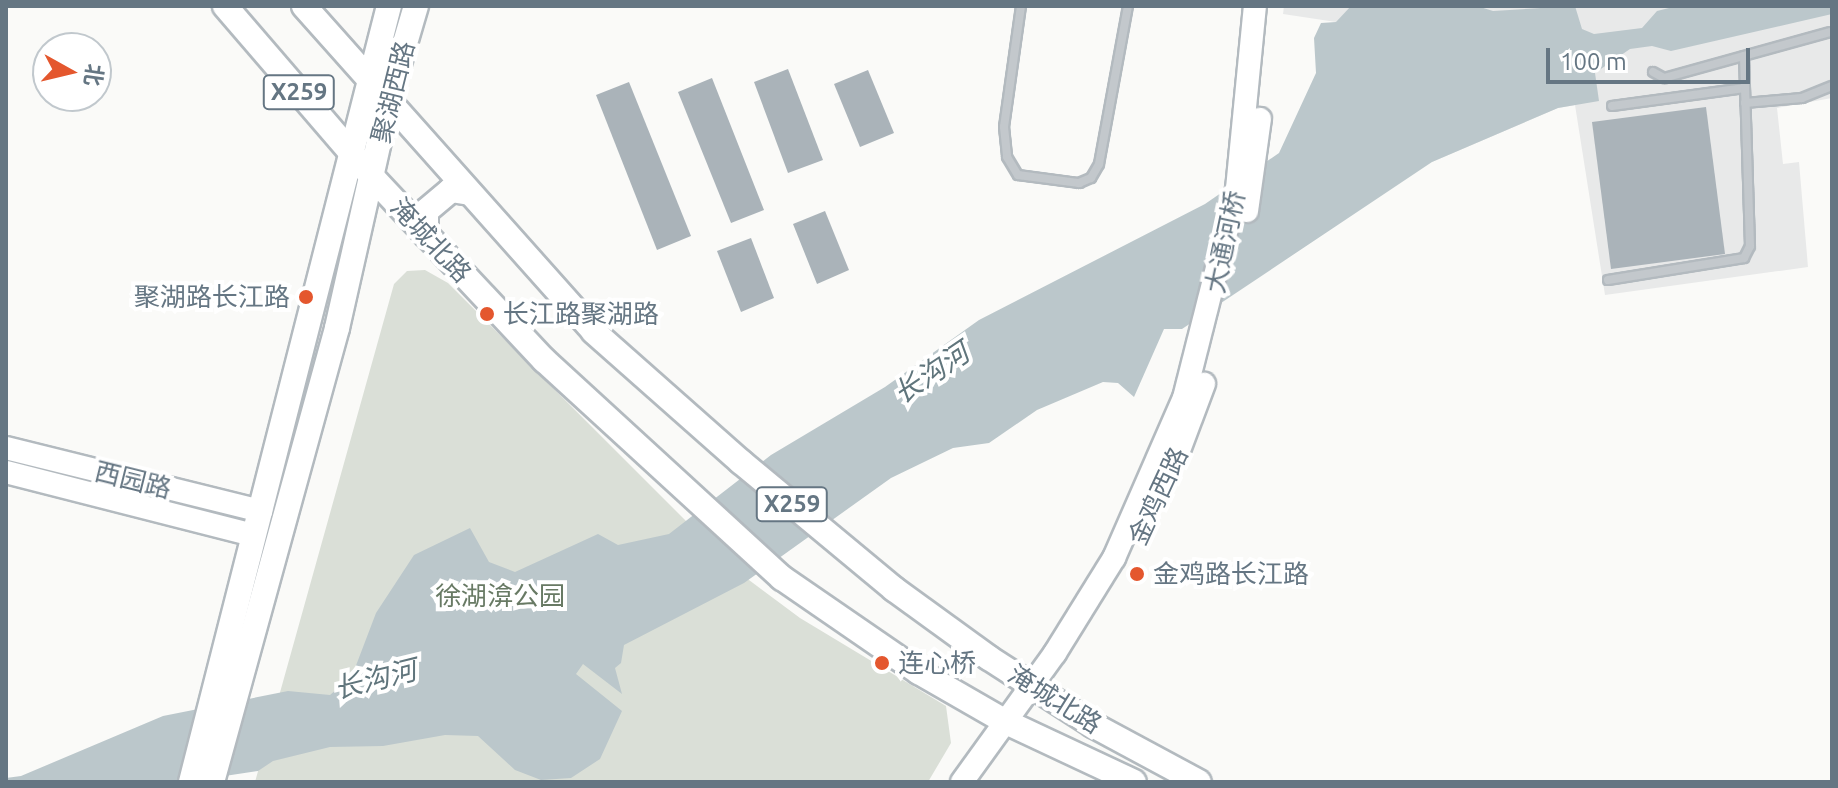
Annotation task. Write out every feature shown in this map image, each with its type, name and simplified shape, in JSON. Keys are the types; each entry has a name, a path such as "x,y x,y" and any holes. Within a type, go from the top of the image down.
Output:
{"main road":[{"name":"淹城北路","path":"225,6 373,178 544,360 685,493 782,578 919,672 1012,724 1134,782"},
{"name":"X259","path":"304,6 470,193"},
{"name":"聚湖西路","path":"191,782 352,154 367,78 389,6"},
{"name":"聚湖西路","path":"212,782 373,178 388,101 416,6"},
{"path":"426,235 426,211 451,190 470,193"},
{"name":"淹城北路","path":"470,193 594,332 741,462 894,589 1039,688 1198,780"}],"street":[{"path":"1249,159 1255,6"},
{"path":"1249,159 1268,6"},
{"name":"大通河桥","path":"1214,318 1249,159"},
{"name":"金鸡西路","path":"962,782 1039,688 1139,542 1194,416 1214,318"},
{"name":"西园路","path":"6,448 258,523"},
{"name":"西园路","path":"6,472 258,523"},
{"name":"金鸡西路","path":"980,782 1012,724"}],"lane":[{"path":"1021,6 1004,127 1007,157 1018,175 1079,183 1091,178 1099,164 1128,6"},
{"path":"1653,72 1664,78 1830,32"},
{"path":"1608,280 1744,258 1750,246 1744,56"},
{"path":"1745,103 1802,98 1832,86"},
{"path":"1612,106 1745,88"}],"shaded area":[{"path":"1284,6 1832,6 1832,98 1777,108 1783,164 1799,162 1808,267 1605,295 1575,105 1558,108 1432,162 1336,22 1283,14"}],"green space":[{"name":"徐湖渰公园","path":"425,270 448,283 733,568 800,618 946,706 951,743 928,782 255,782 394,284 407,271"}],"water":[{"name":"长沟河","path":"1351,6 1477,6 1493,11 1575,6 1582,29 1594,34 1642,28 1657,11 1677,6 1832,6 1832,14 1671,51 1652,46 1630,49 1595,73 1599,101 1558,108 1432,162 1182,329 1164,329 1134,397 1118,383 1103,382 1037,410 989,443 953,448 891,478 744,583 624,645 621,663 615,668 622,694 583,664 576,674 622,711 600,759 571,778 541,780 515,770 478,736 445,735 383,746 330,747 273,761 258,771 185,782 6,782 6,778 21,776 163,716 288,691 330,695 352,676 376,613 414,555 470,528 489,562 515,572 598,534 618,545 669,534 771,455 885,387 979,320 1205,204 1279,153 1316,73 1314,38 1321,23 1336,22"}],"building":[{"path":"788,69 823,160 788,173 754,82"},
{"path":"868,70 894,133 860,147 834,84"},
{"path":"712,78 764,210 731,223 678,92"},
{"path":"629,82 691,236 657,250 596,95"},
{"path":"1706,107 1725,254 1611,269 1592,122"},
{"path":"825,211 849,270 817,284 793,224"},
{"path":"751,238 774,298 741,312 717,251"}],"place":[{"name":"聚湖路长江路","path":"306,297"},
{"name":"长江路聚湖路","path":"487,314"},
{"name":"金鸡路长江路","path":"1137,574"},
{"name":"连心桥","path":"882,663"}]}
